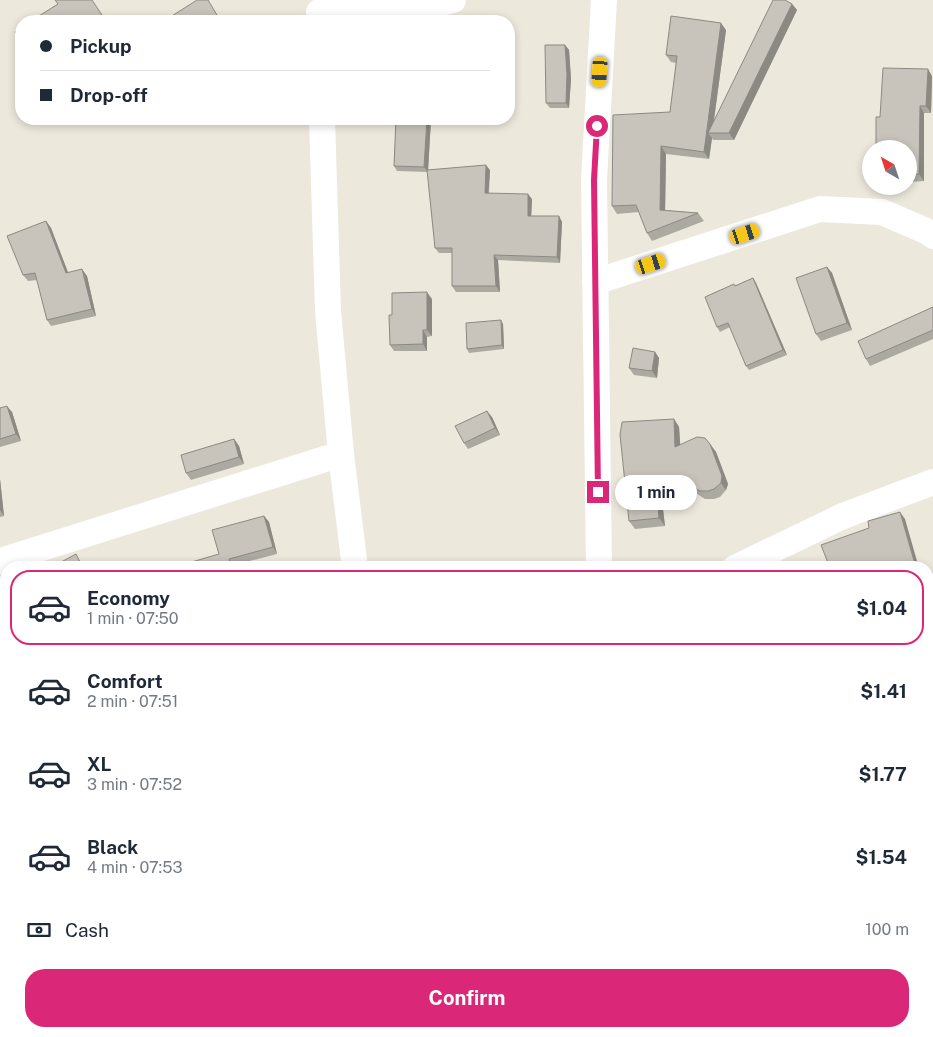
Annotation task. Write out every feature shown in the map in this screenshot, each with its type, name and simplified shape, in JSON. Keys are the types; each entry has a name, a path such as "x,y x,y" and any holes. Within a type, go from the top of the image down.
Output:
{"street":[{"path":"319,11 434,5 453,0"},
{"path":"599,561 594,180 604,0"},
{"path":"322,125 328,311 341,454 354,561"},
{"path":"595,282 820,210 882,212 926,231 933,236"},
{"path":"0,561 341,454"},
{"path":"749,561 842,516 933,482"}],"building":[{"path":"55,0 92,0 102,15 41,15 58,4"},
{"path":"197,0 208,0 217,15 173,15"},
{"path":"773,0 785,0 792,4 729,133 708,133"},
{"path":"671,16 721,23 704,152 661,146 660,210 698,213 647,233 636,205 612,206 613,115 670,112 677,56 666,55"},
{"path":"545,45 565,45 566,103 546,103"},
{"path":"883,68 928,69 926,106 920,106 919,174 918,140 876,140 876,117 880,117"},
{"path":"396,125 427,125 424,167 394,166"},
{"path":"486,165 485,193 528,194 528,216 559,216 557,257 494,255 496,286 452,286 452,248 435,248 427,170"},
{"path":"46,221 66,273 82,269 92,309 47,320 35,273 23,275 7,236"},
{"path":"827,267 847,323 816,334 796,278"},
{"path":"753,278 783,350 746,366 728,323 717,327 705,297"},
{"path":"427,292 427,330 423,330 423,344 390,345 389,315 392,315 392,293"},
{"path":"933,307 933,330 866,359 858,341"},
{"path":"501,320 502,345 467,349 466,323"},
{"path":"633,348 655,352 652,371 629,368"},
{"path":"7,406 16,434 0,439 0,408"},
{"path":"487,411 495,428 464,443 455,426"},
{"path":"674,419 675,447 697,437 705,438 710,444 722,476 721,483 714,489 700,491 685,482 657,493 659,518 629,521 620,435 622,422"},
{"path":"234,439 239,457 186,473 181,455"},
{"path":"900,512 914,561 827,561 821,545 869,528 868,521"},
{"path":"264,516 273,547 229,559 229,561 195,561 219,554 212,530"},
{"path":"76,554 80,561 63,561"}],"route":[{"path":"597,126 594,180 598,492"}]}
